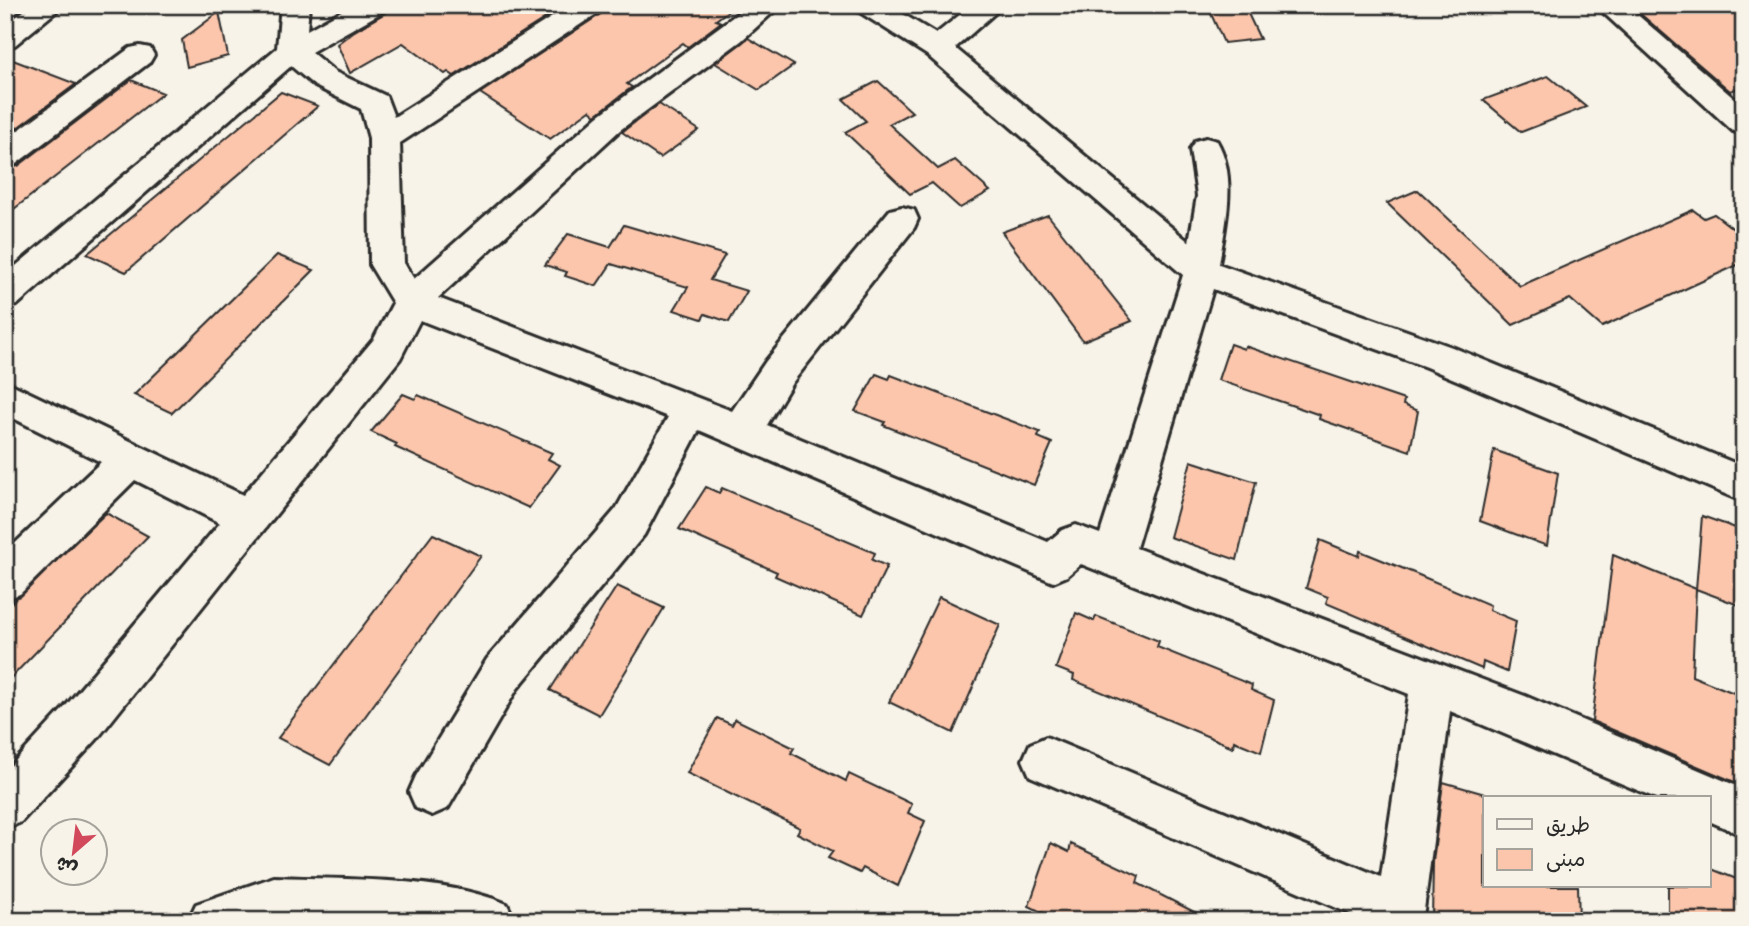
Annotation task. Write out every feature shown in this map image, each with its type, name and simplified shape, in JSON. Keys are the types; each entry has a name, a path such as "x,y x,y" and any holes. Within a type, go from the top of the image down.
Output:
{"street":[{"path":"5,38 50,5"},
{"path":"291,51 295,5"},
{"path":"5,295 291,51 374,5"},
{"path":"384,138 591,5"},
{"path":"5,806 82,723 387,349 411,302 609,123 731,35 767,5"},
{"path":"868,5 937,48 1201,271 1440,357 1744,485"},
{"path":"937,48 990,5"},
{"path":"1609,5 1744,124"},
{"path":"291,51 325,79 375,103 384,138 387,265 411,302 691,410 1053,563 1076,543 1525,719 1704,796"},
{"path":"5,156 140,55"},
{"path":"1113,558 1201,271 1213,196 1206,149"},
{"path":"738,430 754,413 779,372 902,219"},
{"path":"5,396 248,517"},
{"path":"432,792 502,674 631,522 691,410"},
{"path":"5,580 131,459"},
{"path":"1046,760 1400,910 1432,684"},
{"path":"1710,798 1744,813"},
{"path":"213,921 274,901 411,907 490,921"}],"building":[{"path":"390,5 566,5 454,76 448,72 445,74 403,43 350,73 337,44 385,13"},
{"path":"607,5 736,5 716,20 721,22 688,47 683,43 627,84 632,87 596,115 590,110 550,139 480,93 602,13"},
{"path":"1207,5 1244,5 1260,39 1224,43"},
{"path":"1630,5 1744,5 1744,86 1730,91"},
{"path":"219,12 228,56 187,67 182,40"},
{"path":"748,38 794,65 759,90 715,63"},
{"path":"5,57 76,84 5,137"},
{"path":"1548,76 1586,107 1521,132 1483,100"},
{"path":"131,80 163,93 5,216 5,169 18,166"},
{"path":"878,81 912,112 889,124 938,169 955,160 990,191 960,208 932,183 910,194 845,132 866,121 843,99"},
{"path":"281,92 318,106 126,272 87,254"},
{"path":"659,104 699,130 660,158 622,132"},
{"path":"1418,190 1520,286 1693,210 1704,218 1714,214 1744,237 1744,262 1602,327 1570,299 1513,325 1387,203"},
{"path":"1048,215 1132,321 1083,341 1002,232"},
{"path":"624,225 725,255 710,280 747,291 729,322 705,314 702,319 674,310 688,287 611,264 596,286 565,276 567,272 545,265 568,234 610,247"},
{"path":"277,255 314,270 172,413 134,395"},
{"path":"1230,344 1244,349 1245,346 1404,400 1403,405 1418,411 1410,451 1319,419 1320,415 1218,380"},
{"path":"876,374 889,379 891,375 1040,432 1038,437 1052,443 1034,485 883,425 885,422 855,411"},
{"path":"403,394 415,399 418,395 552,453 548,459 560,465 529,508 395,447 397,444 371,432"},
{"path":"1494,450 1558,473 1547,546 1480,521"},
{"path":"1191,461 1256,482 1237,560 1170,537"},
{"path":"706,487 719,493 722,488 875,553 872,560 887,566 863,615 775,576 777,572 679,529"},
{"path":"106,513 148,536 5,684 5,609"},
{"path":"1702,516 1744,531 1744,607 1696,589"},
{"path":"433,534 481,556 330,765 278,738"},
{"path":"1320,540 1359,556 1360,551 1414,573 1490,605 1489,610 1516,621 1507,672 1483,662 1482,669 1326,603 1328,597 1306,588"},
{"path":"1613,555 1696,589 1692,676 1744,697 1744,786 1592,721"},
{"path":"617,586 664,608 599,715 550,690"},
{"path":"939,597 1000,625 953,733 889,702"},
{"path":"1076,613 1094,621 1096,616 1159,641 1157,647 1252,685 1251,690 1274,700 1261,752 1234,741 1233,747 1073,680 1074,675 1056,668"},
{"path":"717,718 732,725 735,719 794,748 791,753 846,781 849,774 912,804 908,813 925,821 898,886 863,868 860,873 828,858 833,851 797,833 800,828 687,773"},
{"path":"1443,782 1485,794 1483,888 1578,888 1579,921 1432,921 1433,862"},
{"path":"1051,843 1069,852 1071,844 1139,876 1137,883 1212,921 1060,921 1029,906"},
{"path":"1710,868 1744,882 1744,921 1668,921 1668,888 1710,888"}]}
